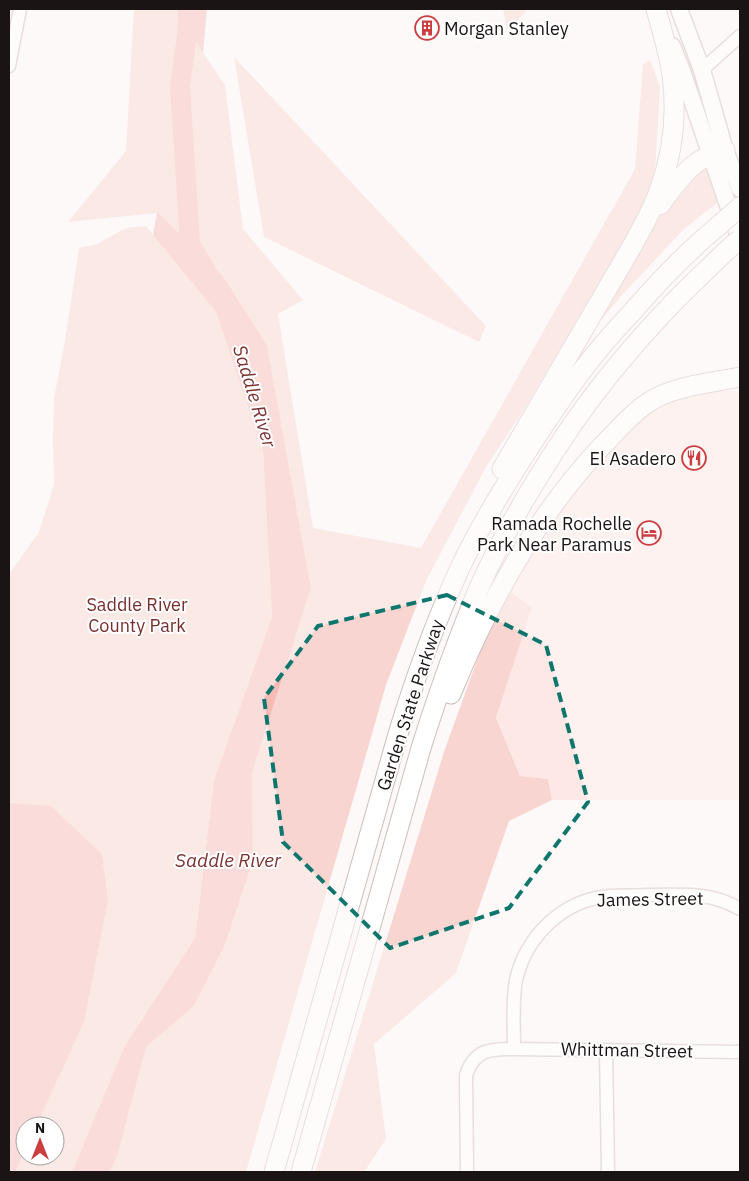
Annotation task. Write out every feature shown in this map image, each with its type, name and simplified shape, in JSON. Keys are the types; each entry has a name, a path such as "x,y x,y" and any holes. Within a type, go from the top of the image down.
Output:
{"highway":[{"path":"436,624 456,563 484,500 634,243 649,216 660,190 669,160 674,104 672,75 656,9"},
{"path":"634,243 677,182 698,161 718,152"},
{"name":"Garden State Parkway","path":"274,1172 398,734 415,679 460,569 486,518 516,467 579,375 654,287 701,240 740,207"},
{"name":"Garden State Parkway","path":"301,1172 421,748 438,694 480,587 505,535 564,436 634,345 672,304 725,252 740,240"},
{"path":"389,861 466,656 485,617 530,537 557,499 586,463 646,403 668,392 740,377"},
{"path":"691,386 740,390"}],"main road":[{"path":"656,9 718,152 740,189"},
{"path":"679,9 702,70 718,152 740,240"}],"street":[{"path":"9,66 20,9"},
{"path":"702,70 740,36"},
{"name":"James Street","path":"514,1049 514,1000 520,966 534,939 546,925 575,905 608,896 690,894 724,901 740,910"},
{"name":"Whittman Street","path":"467,1172 465,1082 469,1066 474,1058 482,1053 492,1050 514,1049 740,1052"},
{"path":"606,1050 608,1172"}],"highlighted area":[{"path":"447,595 546,645 588,802 509,908 390,948 283,842 264,698 318,626"}],"shaded area":[{"path":"691,386 740,392 740,800 552,800 548,779 520,776 496,718 532,607 506,589 530,537 623,424"}],"green space":[{"path":"134,9 179,9 203,53 225,85 243,229 303,300 278,314 313,528 421,548 635,169 643,64 650,60 660,87 654,189 525,408 486,467 426,581 386,685 246,1172 110,1172 118,1154 146,1047 193,1007 253,860 252,773 311,588 267,345 223,276 157,213 68,222 126,151"},
{"path":"503,9 529,9 507,30"},
{"path":"234,57 486,326 479,342 264,237"},
{"path":"704,168 709,171 717,203 684,229 623,294 579,346 647,228 680,186"},
{"name":"Saddle River County Park","path":"146,226 216,312 263,451 272,617 214,780 195,938 124,1047 72,1172 9,1172 9,574 39,532 54,484 54,398 79,248 97,244 126,228"},
{"path":"506,589 532,607 496,718 520,776 548,779 552,800 509,821 456,973 374,1044 386,1139 364,1172 315,1172 444,752 494,613"}],"water":[{"path":"179,9 207,9 203,53 180,13"},
{"name":"Saddle River","path":"157,212 223,276 267,345 311,588 252,773 253,860 224,947 193,1007 146,1047 118,1154 110,1172 72,1172 124,1047 195,938 214,780 272,617 263,451 216,312 153,235"},
{"path":"9,803 51,806 102,854 108,900 84,1022 41,1116 15,1116 15,1166 18,1166 15,1172 9,1172"}],"waterway":[{"name":"Saddle River","path":"188,9 188,27 180,87 190,244 204,267"}],"place":[{"name":"Morgan Stanley","path":"427,28"},
{"name":"El Asadero","path":"694,458"},
{"name":"Ramada Rochelle Park Near Paramus","path":"649,533"}]}
